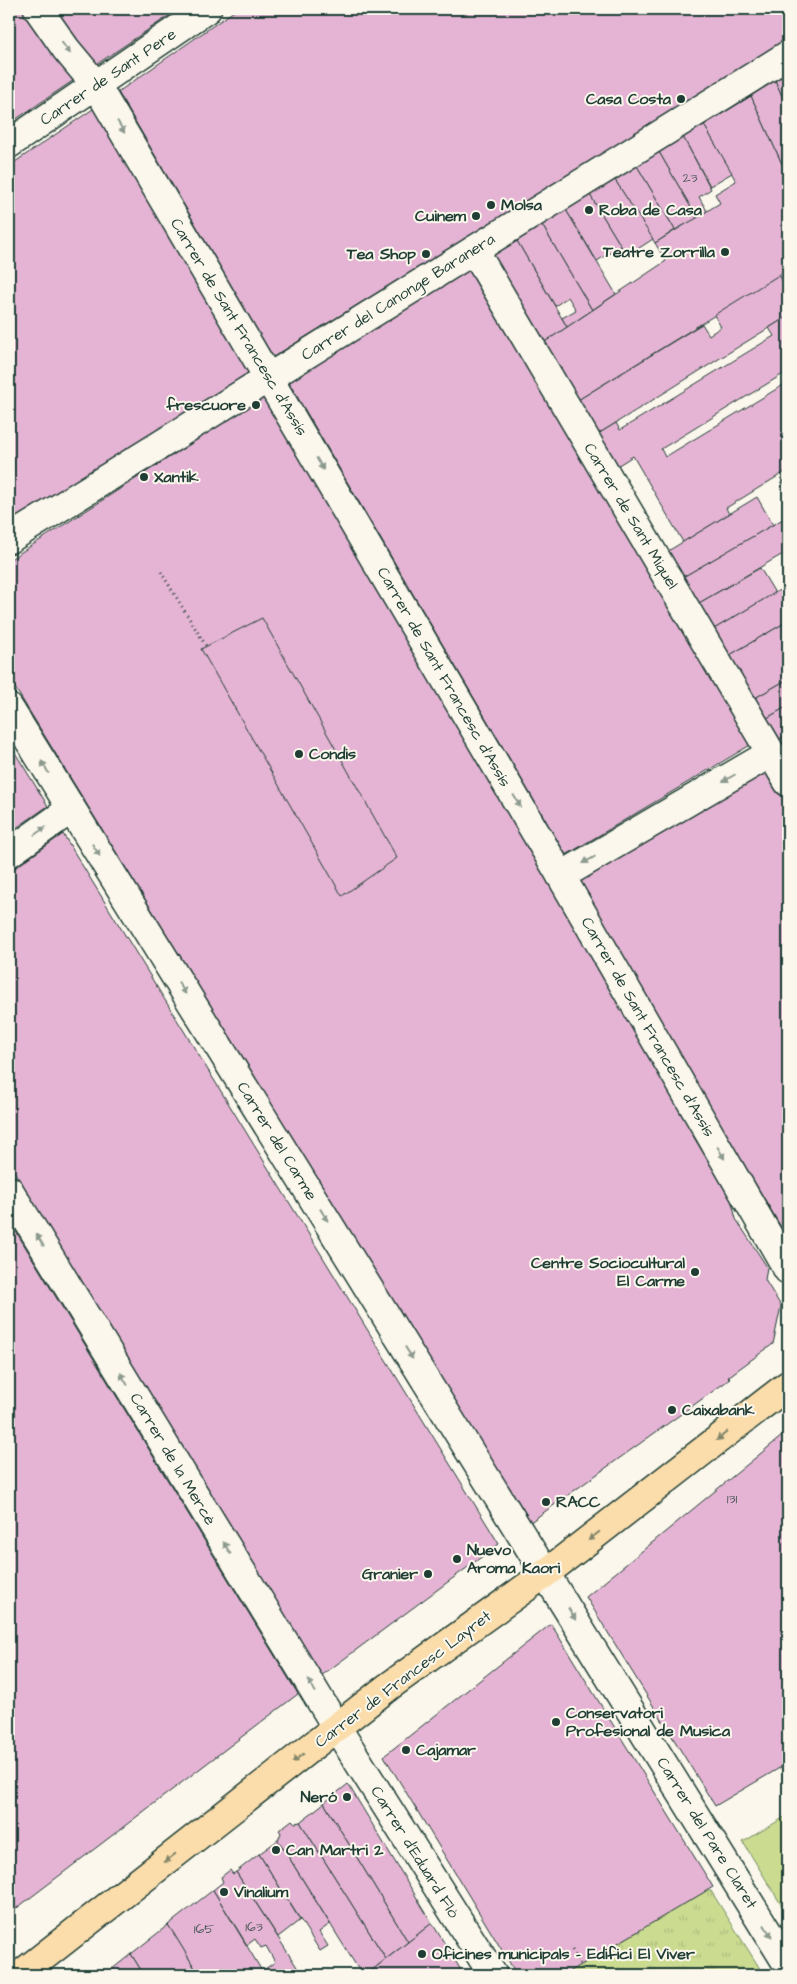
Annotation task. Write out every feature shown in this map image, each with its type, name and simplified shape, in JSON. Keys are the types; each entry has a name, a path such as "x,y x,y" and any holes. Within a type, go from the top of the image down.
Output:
{"main road":[{"name":"Carrer de Francesc Layret","path":"20,1975 388,1687 546,1573 788,1385"}],"street":[{"name":"Carrer de Sant Francesc d'Assís","path":"38,9 66,49 96,85 561,876 788,1270"},
{"name":"Carrer de Sant Pere","path":"9,144 207,9"},
{"name":"Carrer del Canonge Baranera","path":"9,539 788,55"},
{"name":"Carrer de Sant Miquel","path":"474,250 788,782"},
{"name":"Carrer del Carme","path":"9,708 546,1573"},
{"path":"561,876 771,753"},
{"path":"9,852 71,809"},
{"name":"Carrer de la Mercè","path":"9,1190 337,1728"},
{"name":"Carrer del Pare Claret","path":"546,1573 788,1965"},
{"name":"Carrer d'Eduard Flò","path":"337,1728 494,1975"}],"path":[{"path":"161,572 206,646"},
{"path":"572,1950 582,1968"}],"green space":[{"path":"788,1815 788,1916 743,1842"},
{"path":"706,1891 711,1891 764,1975 564,1975"}],"building":[{"path":"9,9 26,9 74,80 9,124"},
{"path":"51,9 179,9 91,68"},
{"path":"237,9 788,9 788,39 273,357 118,92"},
{"path":"788,72 788,110 775,80"},
{"path":"775,80 788,110 788,161 782,164 751,96"},
{"name":"Teatre Zorrilla","path":"751,96 782,164 788,161 788,270 578,400 543,343 666,261 655,243 720,203 715,194 736,181 704,125"},
{"path":"96,107 252,371 9,523 9,166"},
{"path":"704,125 732,173 710,186 683,137"},
{"path":"683,137 711,189 699,197 707,211 697,218 659,152"},
{"path":"659,152 697,218 675,230 637,166"},
{"path":"637,166 675,230 655,243 615,180"},
{"path":"615,180 653,239 627,256 590,195"},
{"path":"590,195 621,246 597,261 566,210"},
{"path":"566,210 616,294 592,310 542,225"},
{"path":"542,225 592,310 567,327 562,318 576,310 568,297 555,306 517,241"},
{"path":"517,241 567,327 543,343 492,256"},
{"path":"470,268 752,744 566,855 288,381"},
{"path":"788,270 788,290 779,275"},
{"path":"779,275 788,290 788,316 598,434 578,400 702,324 709,335 721,327 714,315"},
{"path":"788,316 788,371 661,449 665,457 788,382 788,470 726,508 729,514 683,542 633,456 617,466 598,434 616,423 620,430 774,336 769,328"},
{"path":"265,396 695,1133 692,1134 731,1199 736,1219 767,1267 765,1280 781,1306 773,1344 728,1377 730,1379 529,1523 9,678 9,560"},
{"path":"788,478 788,490 783,481"},
{"path":"757,497 773,525 683,577 668,551"},
{"path":"788,516 788,551 699,603 683,577"},
{"path":"760,568 775,593 714,629 699,603"},
{"path":"788,585 788,621 730,655 728,652 724,655 712,634 715,632 714,629"},
{"name":"Condis","path":"262,618 397,858 342,896 201,649"},
{"path":"788,621 788,679 755,698 730,655"},
{"path":"788,679 788,706 767,718 755,698"},
{"path":"788,706 788,733 780,739 767,718"},
{"path":"788,733 788,754 780,739"},
{"path":"9,743 48,806 9,833"},
{"path":"765,766 788,805 788,1239 577,880"},
{"path":"63,834 499,1544 321,1676 9,1163 9,872"},
{"path":"9,1220 298,1694 9,1914"},
{"path":"788,1431 788,1763 715,1806 586,1597"},
{"path":"551,1624 713,1887 564,1975 517,1975 384,1756"},
{"path":"348,1784 432,1923 408,1942 324,1803"},
{"path":"324,1803 408,1942 386,1959 300,1822"},
{"path":"292,1820 295,1823 300,1822 386,1959 366,1975 362,1975 278,1840 281,1833 279,1830"},
{"path":"278,1840 330,1924 319,1932 328,1946 320,1951 259,1854"},
{"path":"259,1854 300,1920 278,1937 236,1872"},
{"path":"230,1870 233,1874 236,1872 302,1975 265,1975 262,1971 275,1962 266,1946 261,1948 255,1939 247,1945 213,1890 223,1882 221,1877"},
{"path":"213,1890 262,1971 255,1975 199,1975 168,1925"},
{"name":"Oficines municipals - Edifici El Viver","path":"432,1923 464,1975 366,1975 408,1942"},
{"path":"168,1925 199,1975 144,1975 131,1954"},
{"path":"131,1954 144,1975 115,1975 111,1970"},
{"path":"111,1970 115,1975 104,1975"}],"place":[{"name":"Casa Costa","path":"681,99"},
{"name":"Molsa","path":"491,205"},
{"name":"Roba de Casa","path":"589,210"},
{"name":"Cuinem","path":"476,216"},
{"name":"Teatre Zorrilla","path":"725,252"},
{"name":"Tea Shop","path":"426,254"},
{"name":"frescuore","path":"256,405"},
{"name":"Xantik","path":"144,477"},
{"name":"Condis","path":"299,754"},
{"name":"Centre Sociocultural El Carme","path":"695,1272"},
{"name":"Caixabank","path":"672,1410"},
{"name":"RACC","path":"546,1502"},
{"name":"Nuevo Aroma Kaori","path":"457,1559"},
{"name":"Granier","path":"428,1574"},
{"name":"Conservatori Profesional de Musica","path":"556,1722"},
{"name":"Cajamar","path":"406,1750"},
{"name":"Neró","path":"347,1797"},
{"name":"Can Martri 2","path":"276,1850"},
{"name":"Vinalium","path":"224,1892"},
{"name":"Oficines municipals - Edifici El Viver","path":"422,1954"}]}
